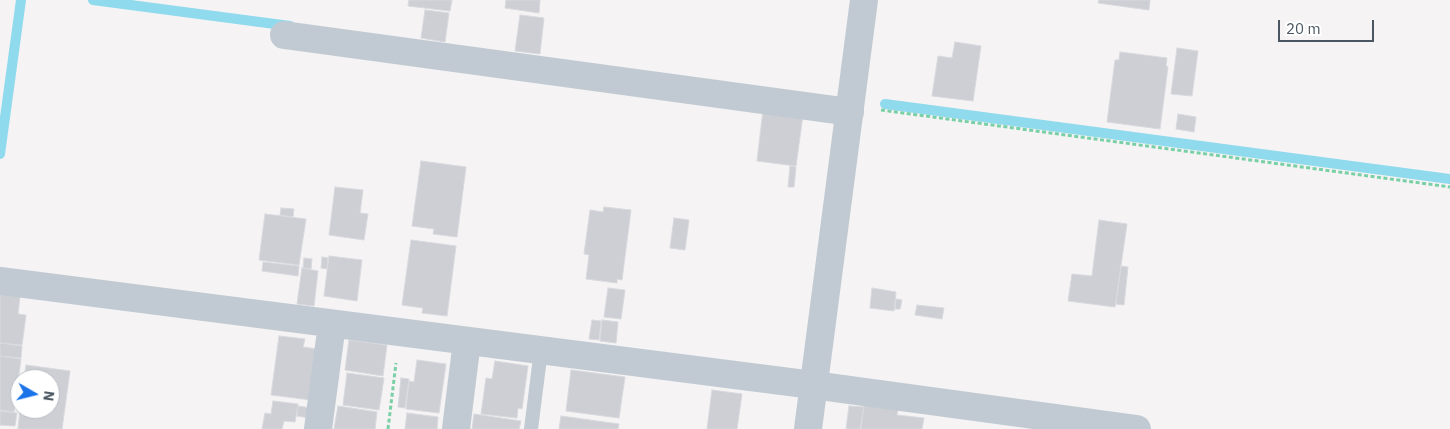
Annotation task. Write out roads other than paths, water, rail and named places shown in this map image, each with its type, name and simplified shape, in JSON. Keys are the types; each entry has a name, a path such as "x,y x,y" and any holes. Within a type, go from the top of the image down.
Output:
{"street":[{"path":"808,429 864,0"},
{"path":"284,35 850,109"},
{"path":"0,281 813,385 1137,429"},
{"path":"318,429 332,324"},
{"path":"456,429 467,341"}],"lane":[{"path":"531,429 541,350"}],"waterway":[{"path":"0,154 21,0"},
{"path":"93,0 290,26"},
{"path":"885,104 1450,179"}]}
